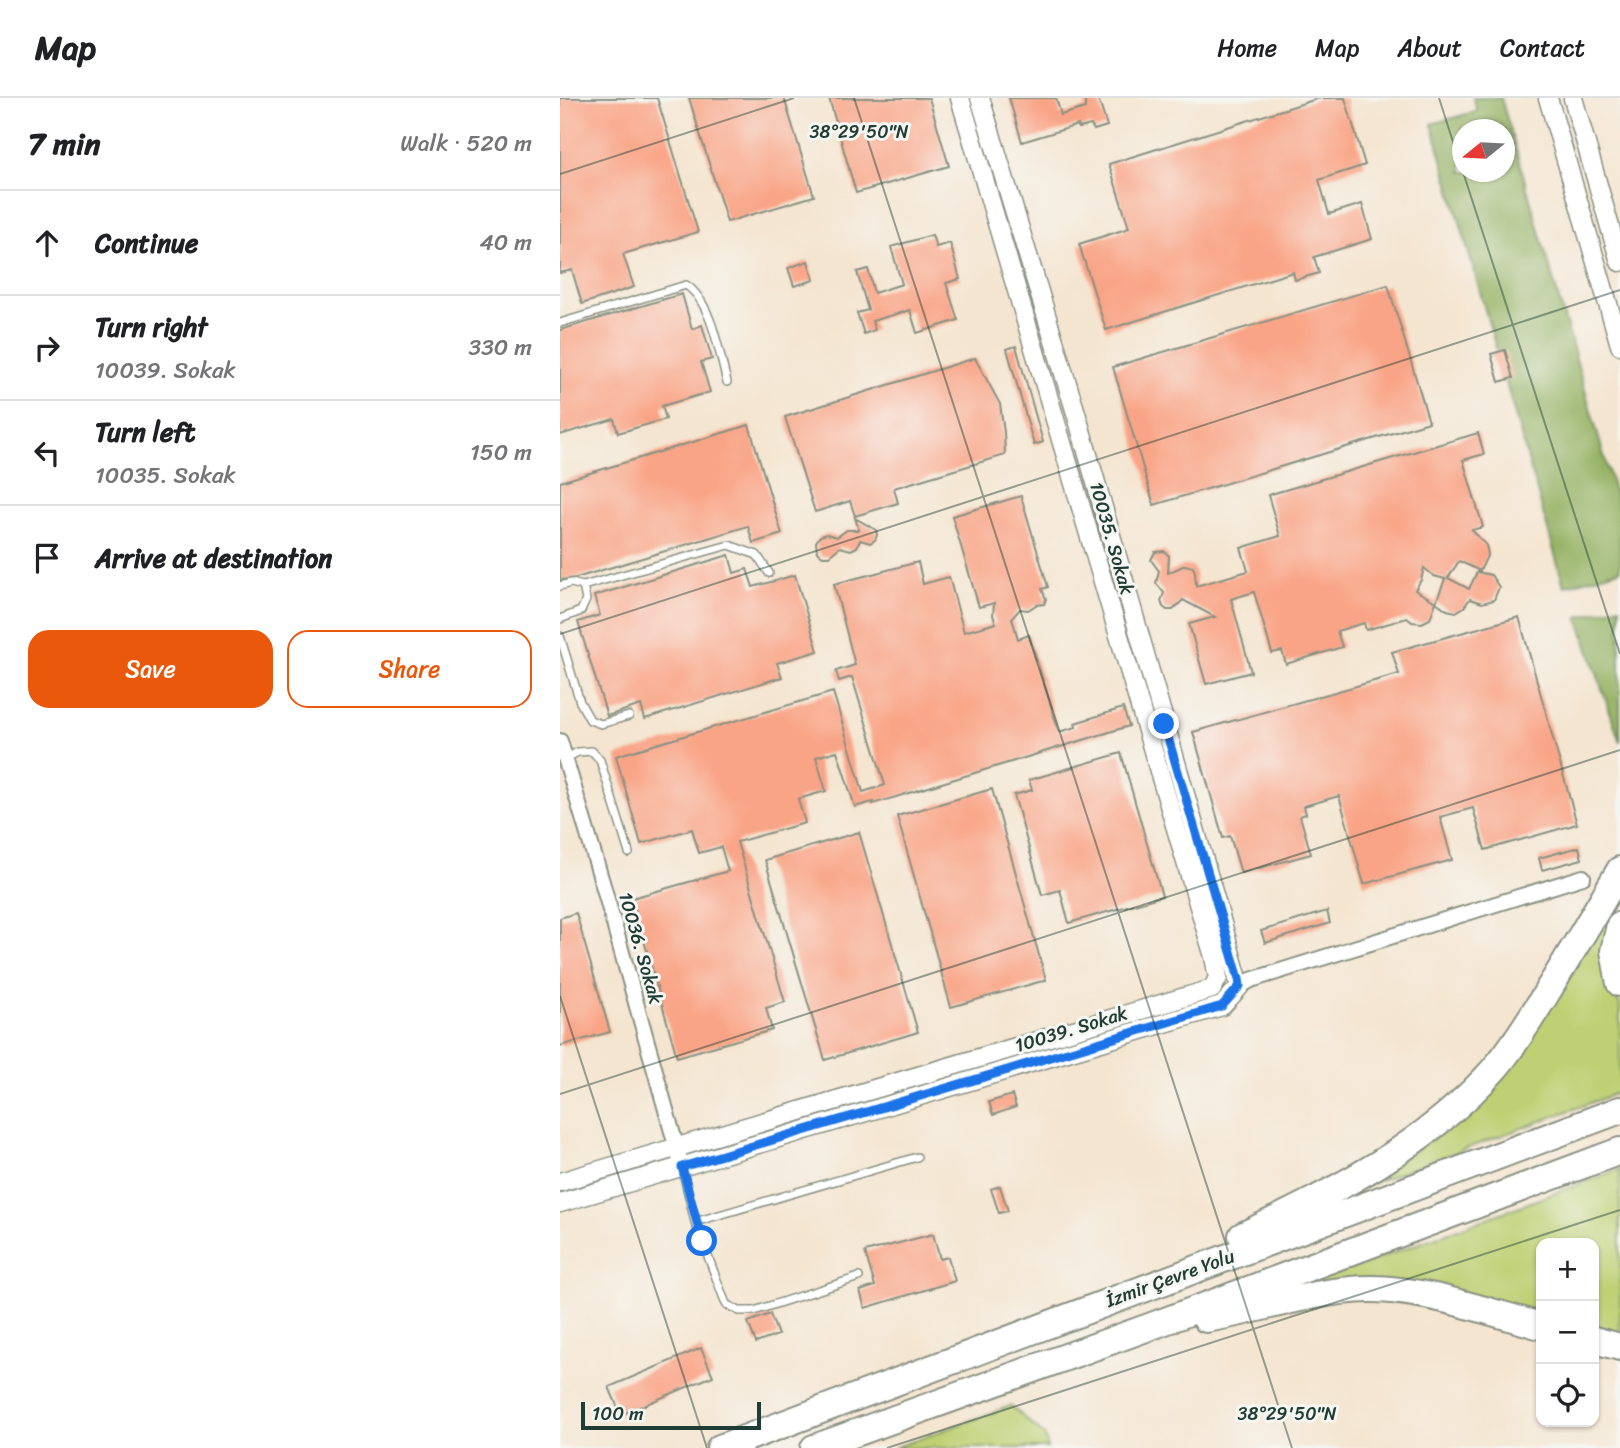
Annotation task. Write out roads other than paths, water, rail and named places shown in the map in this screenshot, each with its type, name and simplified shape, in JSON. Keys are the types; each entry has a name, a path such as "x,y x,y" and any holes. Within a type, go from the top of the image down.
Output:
{"highway":[{"path":"1089,1308 1339,1188 1387,1159 1441,1120 1497,1066 1524,1028 1620,870"},
{"path":"1620,925 1614,951 1620,983"},
{"name":"İzmir Çevre Yolu","path":"720,1448 1620,1110"},
{"name":"İzmir Çevre Yolu","path":"814,1448 1149,1327 1620,1151"},
{"path":"1149,1327 1209,1319 1298,1298 1371,1289 1424,1296 1536,1325"},
{"path":"1599,1341 1620,1347"}],"street":[{"name":"10035. Sokak","path":"960,98 1214,957 1218,978 1212,989"},
{"name":"10035. Sokak","path":"980,98 1076,413 1240,986"},
{"path":"1548,98 1620,345"},
{"path":"1573,98 1620,262"},
{"name":"10036. Sokak","path":"560,741 682,1167"},
{"name":"10039. Sokak","path":"560,1203 1222,1006 1240,986 1251,979 1583,877"},
{"name":"10039. Sokak","path":"560,1182 1212,989"}],"lane":[{"path":"560,323 686,285 697,292 707,314 727,382"},
{"path":"560,586 571,583 583,586 729,545 757,555 769,573"},
{"path":"560,619 580,611 586,600 583,586"},
{"path":"560,636 580,702 590,720 601,724 629,716"},
{"path":"563,759 578,752 592,751 600,760 629,853"},
{"path":"695,1222 917,1157"},
{"path":"682,1167 695,1222 726,1304 738,1311 754,1311 859,1277"}]}
